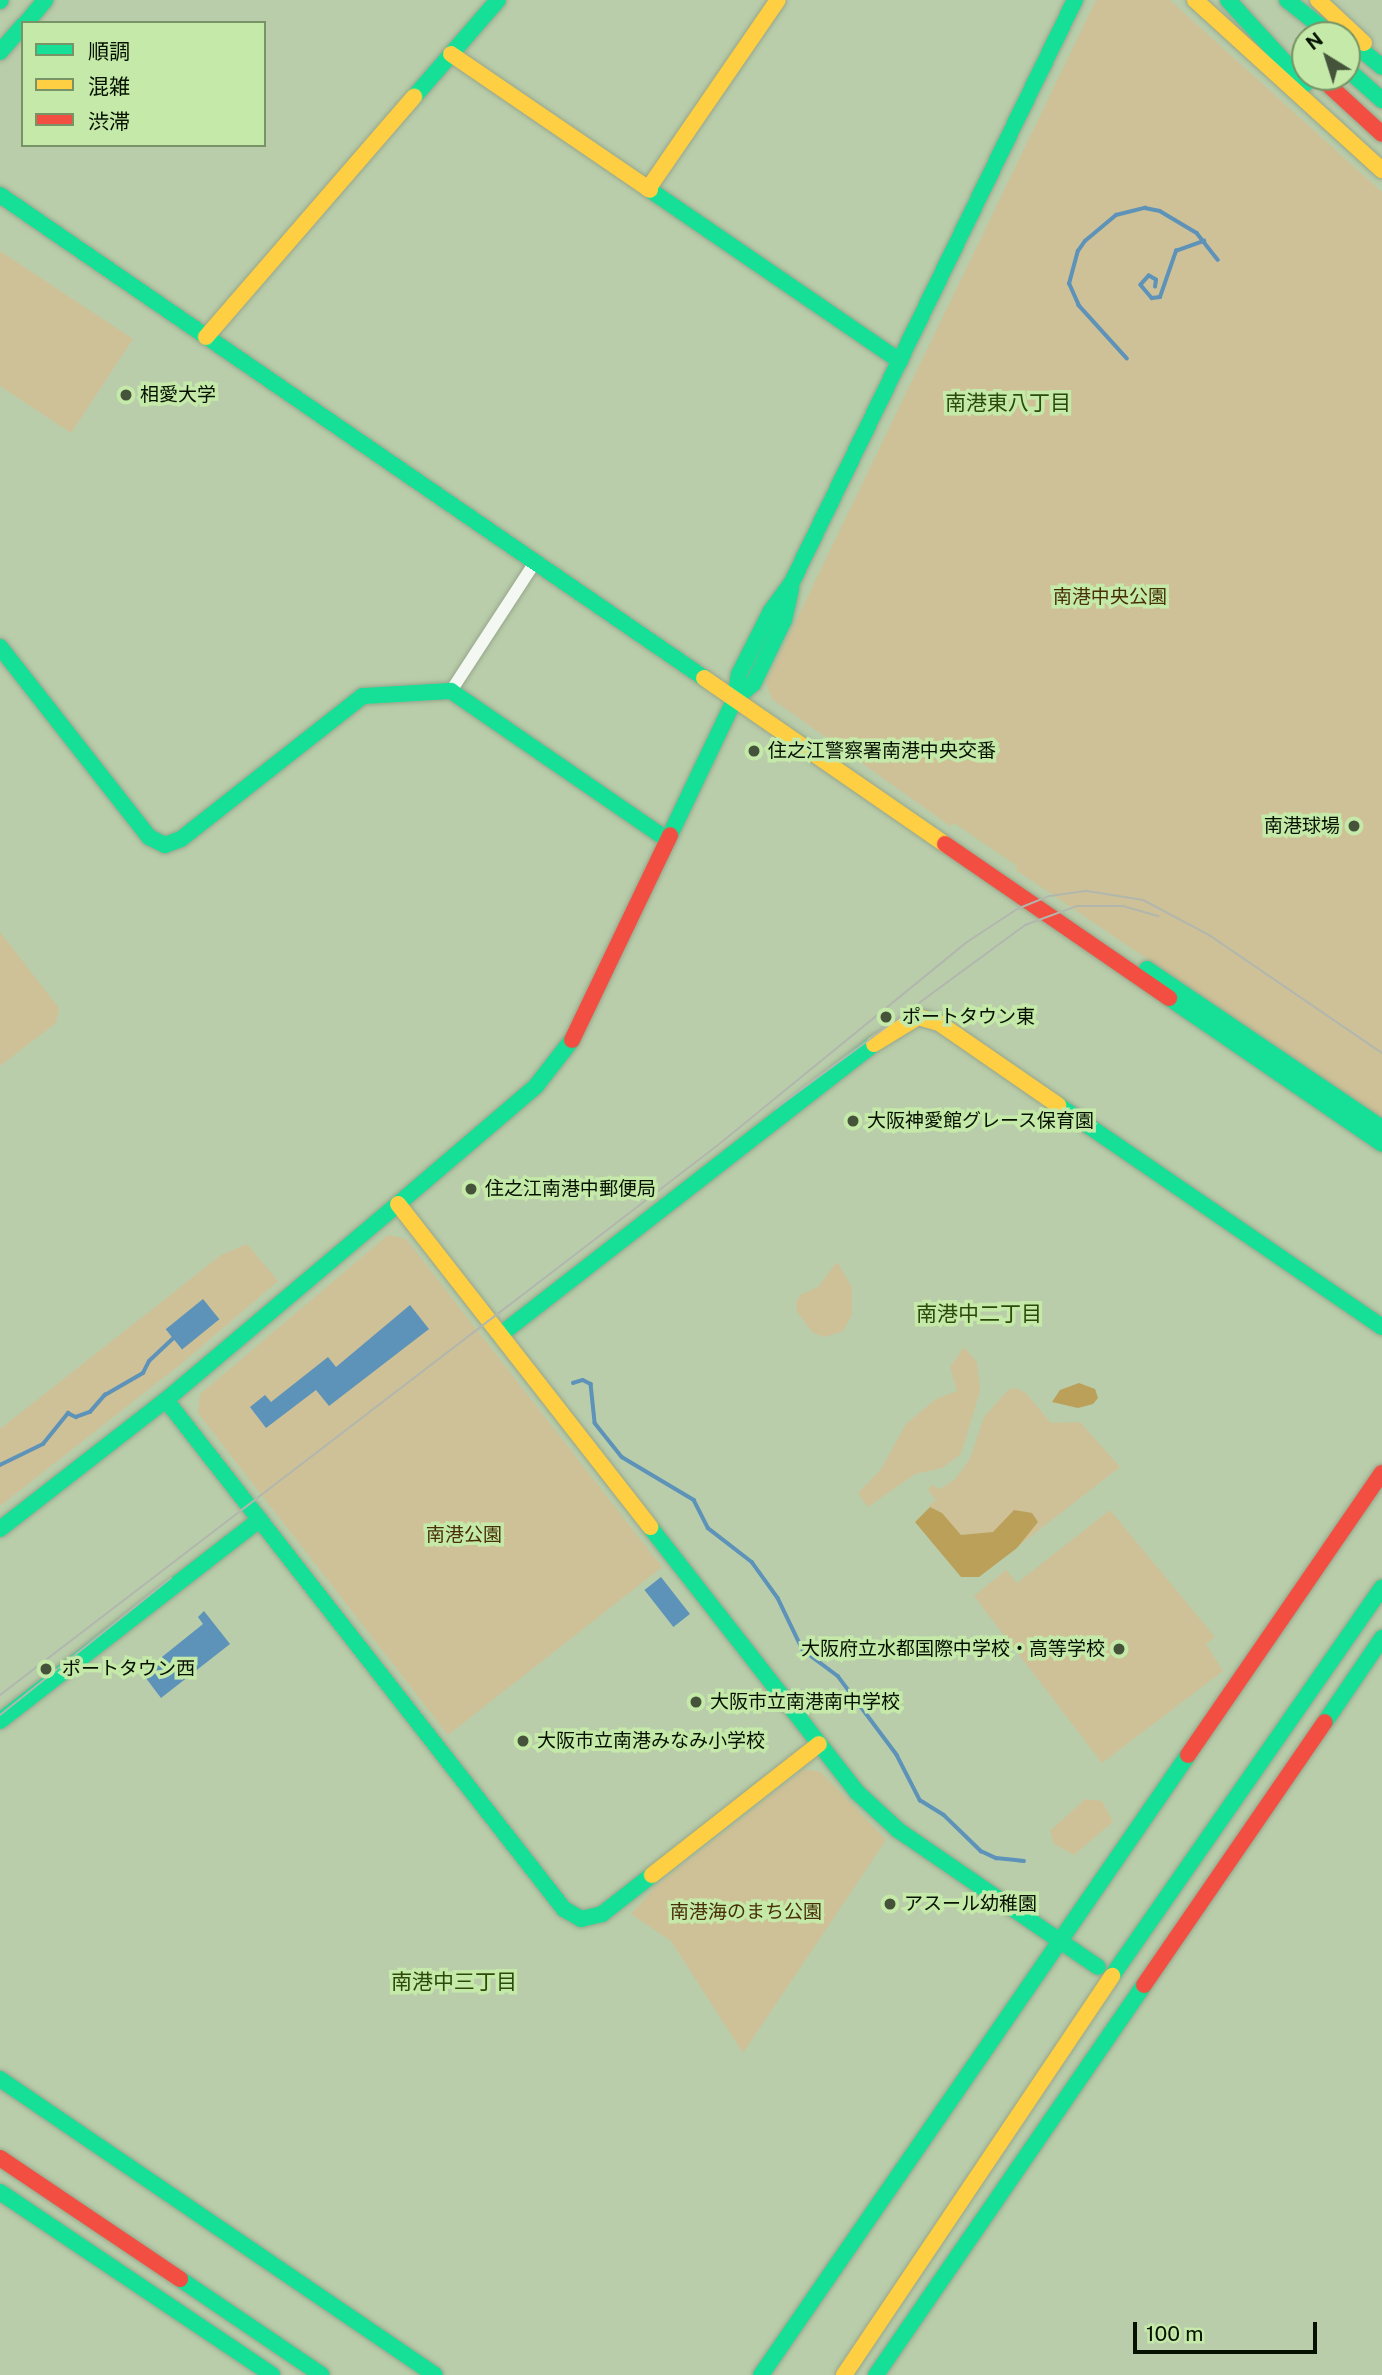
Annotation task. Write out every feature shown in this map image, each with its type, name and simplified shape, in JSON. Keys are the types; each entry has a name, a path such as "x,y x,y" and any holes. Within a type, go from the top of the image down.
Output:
{"main road":[{"path":"27,21 45,0"},
{"path":"206,337 498,0"},
{"path":"648,189 778,0"},
{"path":"0,1529 166,1400 398,1204 536,1086 572,1041 735,699 759,673 784,620 792,582 1075,0"},
{"path":"1228,0 1308,87 1382,158"},
{"path":"1238,0 1291,50"},
{"path":"1270,0 1293,21"},
{"path":"1287,0 1313,21"},
{"path":"1301,0 1326,21"},
{"path":"1318,0 1382,61"},
{"path":"1195,6 1382,170"},
{"path":"0,52 21,28"},
{"path":"1361,49 1382,66"},
{"path":"451,54 900,361"},
{"path":"1361,59 1382,76"},
{"path":"1361,81 1382,100"},
{"path":"1335,91 1382,134"},
{"path":"0,195 735,699 752,716 1382,1144"},
{"path":"0,647 149,837 165,845 181,839 363,696 451,691 668,840"},
{"path":"735,699 760,707 1382,1129"},
{"path":"500,1335 900,1024 918,1017 939,1023 1382,1327"},
{"path":"398,1204 857,1792 898,1830 1098,1967"},
{"path":"166,1400 564,1909 581,1919 602,1914 819,1744"},
{"path":"761,2375 1382,1473"},
{"path":"0,1721 260,1519"},
{"path":"844,2375 1130,1948 1382,1588"},
{"path":"876,2375 1382,1638"},
{"path":"0,2079 435,2375"},
{"path":"0,2158 322,2375"},
{"path":"0,2192 272,2375"}],"street":[{"path":"1195,6 1382,180"},
{"path":"451,691 535,562"}],"green space":[{"name":"南港中央公園","path":"1096,0 1170,0 1382,192 1382,1118 1016,870 1017,866 954,823 950,826 772,699 766,683"},
{"path":"0,251 133,339 71,433 0,386"},
{"path":"0,932 59,1008 56,1023 0,1066"},
{"name":"南港公園","path":"388,1235 406,1239 662,1567 448,1735 198,1413 200,1394"},
{"path":"247,1244 278,1281 181,1364 0,1506 0,1429 221,1255"},
{"path":"837,1262 852,1287 852,1315 843,1331 825,1337 813,1333 797,1312 796,1303 800,1295 818,1287"},
{"path":"964,1347 977,1362 980,1391 961,1454 942,1468 915,1474 868,1507 858,1493 881,1469 906,1424 936,1399 957,1391 950,1367"},
{"path":"1016,1388 1026,1393 1051,1423 1080,1422 1120,1467 985,1572 929,1505 936,1500 928,1490 932,1485 940,1489 955,1479 970,1459 984,1417 1008,1390"},
{"name":"大阪府立水都国際中学校・高等学校","path":"1110,1510 1215,1637 1206,1644 1223,1671 1102,1763 974,1596 1006,1570 1017,1583"},
{"name":"南港海のまち公園","path":"804,1769 821,1772 886,1840 743,2053 671,1941 631,1914 656,1886"},
{"path":"1085,1799 1102,1801 1113,1822 1074,1855 1054,1844 1050,1831"}],"shaded area":[{"path":"1079,1383 1095,1389 1098,1398 1093,1404 1078,1408 1052,1402 1060,1390"},
{"path":"930,1507 942,1513 961,1535 993,1532 1014,1510 1032,1513 1038,1522 1017,1548 979,1577 961,1577 915,1522"}],"water":[{"path":"203,1299 219,1319 182,1349 166,1329"},
{"path":"410,1305 429,1329 329,1406 316,1390 266,1428 250,1407 265,1395 271,1402 328,1357 336,1367"},
{"path":"661,1577 690,1614 673,1627 644,1590"},
{"path":"204,1611 230,1644 161,1698 142,1673 203,1624 198,1617"}],"waterway":[{"path":"1127,359 1079,306 1069,284 1078,251 1085,241 1116,215 1145,208 1160,211 1197,233 1218,260"},
{"path":"1155,287 1156,280 1149,276 1141,285 1152,298 1160,297 1176,251 1204,241"},
{"path":"0,1465 43,1444 68,1413 76,1417 90,1412 105,1395 143,1373 149,1361 173,1339"},
{"path":"573,1383 583,1380 591,1384 595,1423 622,1457 694,1500 708,1528 752,1562 778,1598 803,1650 838,1676 897,1755 920,1800 944,1815 981,1851 996,1858 1024,1861"}],"tram line":[{"path":"0,1695 718,1145 967,942 1017,909 1050,896 1087,891 1143,900 1209,935 1382,1053"},
{"path":"776,1108 1025,925 1077,906 1123,906 1159,916"},
{"path":"0,1715 171,1578"}],"traffic: fast":[{"path":"28,21 45,0"},
{"path":"414,97 498,0"},
{"path":"670,835 735,699 739,674 771,611 792,582 1075,0"},
{"path":"1228,0 1291,69"},
{"path":"1287,0 1313,21"},
{"path":"0,52 21,28"},
{"path":"1361,50 1382,67"},
{"path":"1361,81 1382,100"},
{"path":"650,190 900,361"},
{"path":"0,195 704,678"},
{"path":"735,699 753,684 784,620 791,589"},
{"path":"0,647 149,837 165,845 181,839 363,696 451,691 668,840"},
{"path":"1147,969 1382,1128"},
{"path":"1169,998 1382,1144"},
{"path":"0,1529 166,1400 398,1204 536,1086 572,1040"},
{"path":"500,1335 874,1044"},
{"path":"1058,1105 1382,1327"},
{"path":"166,1400 564,1909 581,1919 602,1914 652,1875"},
{"path":"0,1721 260,1519"},
{"path":"650,1527 857,1792 898,1830 1098,1967"},
{"path":"1112,1976 1382,1588"},
{"path":"1325,1722 1382,1638"},
{"path":"761,2375 1188,1755"},
{"path":"876,2375 1144,1985"},
{"path":"0,2079 435,2375"},
{"path":"0,2192 272,2375"},
{"path":"180,2279 322,2375"}],"traffic: slow":[{"path":"648,189 778,0"},
{"path":"1195,0 1382,170"},
{"path":"1318,0 1364,43"},
{"path":"451,54 650,190"},
{"path":"206,337 414,97"},
{"path":"704,678 945,844"},
{"path":"874,1044 918,1017 939,1023 1058,1105"},
{"path":"398,1204 650,1527"},
{"path":"652,1875 819,1744"},
{"path":"844,2375 1112,1976"}],"traffic: jam":[{"path":"1335,91 1382,134"},
{"path":"572,1040 670,835"},
{"path":"945,844 1169,998"},
{"path":"1188,1755 1382,1473"},
{"path":"1144,1985 1325,1722"},
{"path":"0,2158 180,2279"}],"place":[{"name":"相愛大学","path":"126,395"},
{"name":"住之江警察署南港中央交番","path":"754,751"},
{"name":"南港球場","path":"1354,826"},
{"name":"ポートタウン東","path":"886,1017"},
{"name":"大阪神愛館グレース保育園","path":"853,1121"},
{"name":"住之江南港中郵便局","path":"471,1189"},
{"name":"大阪府立水都国際中学校・高等学校","path":"1119,1649"},
{"name":"ポートタウン西","path":"46,1669"},
{"name":"大阪市立南港南中学校","path":"696,1702"},
{"name":"大阪市立南港みなみ小学校","path":"523,1741"},
{"name":"アスール幼稚園","path":"890,1904"}],"district":[{"name":"南港東八丁目","path":"1008,403"},
{"name":"南港中二丁目","path":"979,1314"},
{"name":"南港中三丁目","path":"454,1982"}]}
